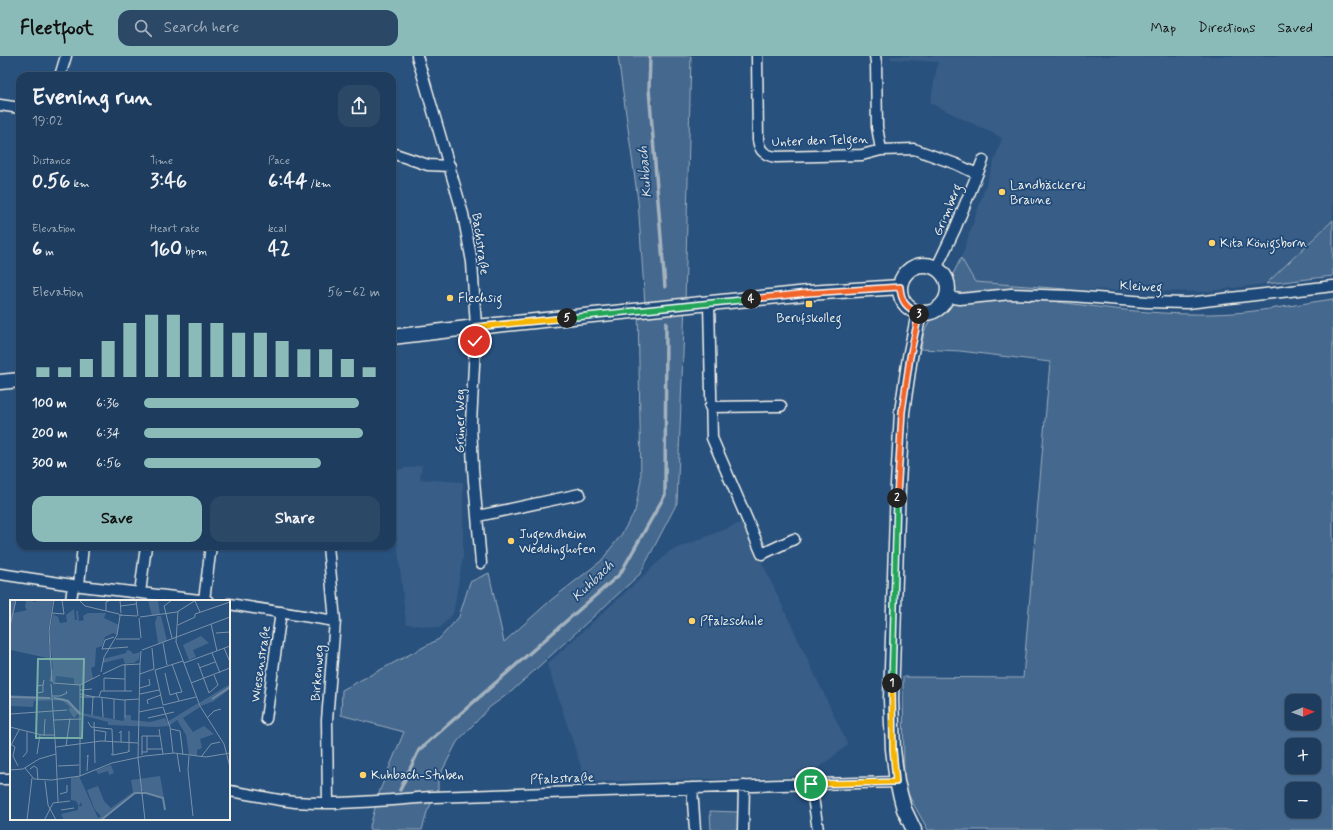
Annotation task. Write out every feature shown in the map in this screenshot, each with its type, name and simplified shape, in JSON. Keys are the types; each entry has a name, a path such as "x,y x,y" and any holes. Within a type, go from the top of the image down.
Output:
{"main road":[{"path":"924,265 936,269 944,277 947,283 948,290 943,303 933,312 919,313 912,310 902,301 900,287 902,280 911,269 917,266 924,265"},
{"path":"396,337 808,293 900,287"},
{"path":"914,830 904,809 896,782 891,698 898,460 903,399 919,313"},
{"path":"0,382 16,380"}],"street":[{"path":"61,72 66,56"},
{"name":"Bachstraße","path":"418,56 464,214 471,255 476,327"},
{"name":"Unter den Telgen","path":"757,56 758,140 759,149 766,156 862,155 880,150 914,149 956,164 977,174"},
{"name":"Unter den Telgen","path":"875,56 877,127 880,150"},
{"path":"0,105 16,107"},
{"path":"396,154 428,165 450,166"},
{"name":"Grimberg","path":"936,269 955,229 983,160"},
{"name":"Kleiweg","path":"946,297 960,299 1011,294 1188,303 1333,286"},
{"path":"710,303 710,407 712,438 762,554 794,539"},
{"name":"Grüner Weg","path":"476,327 471,423 473,469 481,563"},
{"path":"710,407 781,406"},
{"path":"478,516 580,494"},
{"path":"71,600 76,585 82,550"},
{"path":"140,593 145,550"},
{"path":"206,600 211,550"},
{"name":"Birkenweg","path":"328,550 335,621 327,720 328,802"},
{"path":"0,574 76,585 125,596 140,593 192,600"},
{"name":"Wiesenstraße","path":"230,605 335,621"},
{"name":"Wiesenstraße","path":"266,719 281,612"},
{"name":"Pfalzstraße","path":"230,791 294,802 328,802 744,786 896,782"},
{"path":"811,784 818,830"},
{"path":"743,830 744,786"},
{"path":"692,788 695,830"}],"shaded area":[{"path":"618,56 691,56 685,303 677,503 640,574 512,691 490,707 457,742 438,779 438,790 427,812 422,830 369,830 380,790 404,732 341,715 342,690 439,639 459,617 470,582 489,573 504,642 551,600 601,561 621,535 635,511 641,480 638,306 645,305 638,201"},
{"path":"891,56 1333,56 1333,220 1266,284 1202,292 1066,289 975,282 961,258 1002,138 930,103 938,62 890,59"},
{"path":"1333,220 1333,276 1266,284"},
{"path":"961,258 975,282 1066,289 1058,302 1104,308 1175,314 1222,314 1257,311 1333,299 1333,830 928,830 904,787 903,677 1023,678 1050,362 960,351 921,349 924,332"},
{"path":"422,465 420,479 463,482 463,557 453,614 440,628 406,624 396,532 396,470"},
{"name":"Pfalzschule","path":"743,522 848,745 808,776 586,782 547,664 670,551"},
{"path":"710,811 738,812 738,830 711,830"}],"waterway":[{"name":"Kuhbach","path":"650,56 649,89 665,287"},
{"name":"Kuhbach","path":"400,790 419,750 620,574 665,495 666,323"}],"place":[{"name":"Landbäckerei Braune","path":"1002,192"},
{"name":"Kita Königsborn","path":"1212,243"},
{"name":"Flechsig","path":"450,298"},
{"name":"Berufskolleg","path":"809,304"},
{"name":"Jugendheim Weddinghofen","path":"511,541"},
{"name":"Pfalzschule","path":"692,621"},
{"name":"Kuhbach-Stuben","path":"363,775"}],"route":[{"path":"475,341 476,327 808,293 900,287 902,301 912,310 919,313 906,380 898,460 891,698 896,782 811,784"}]}
